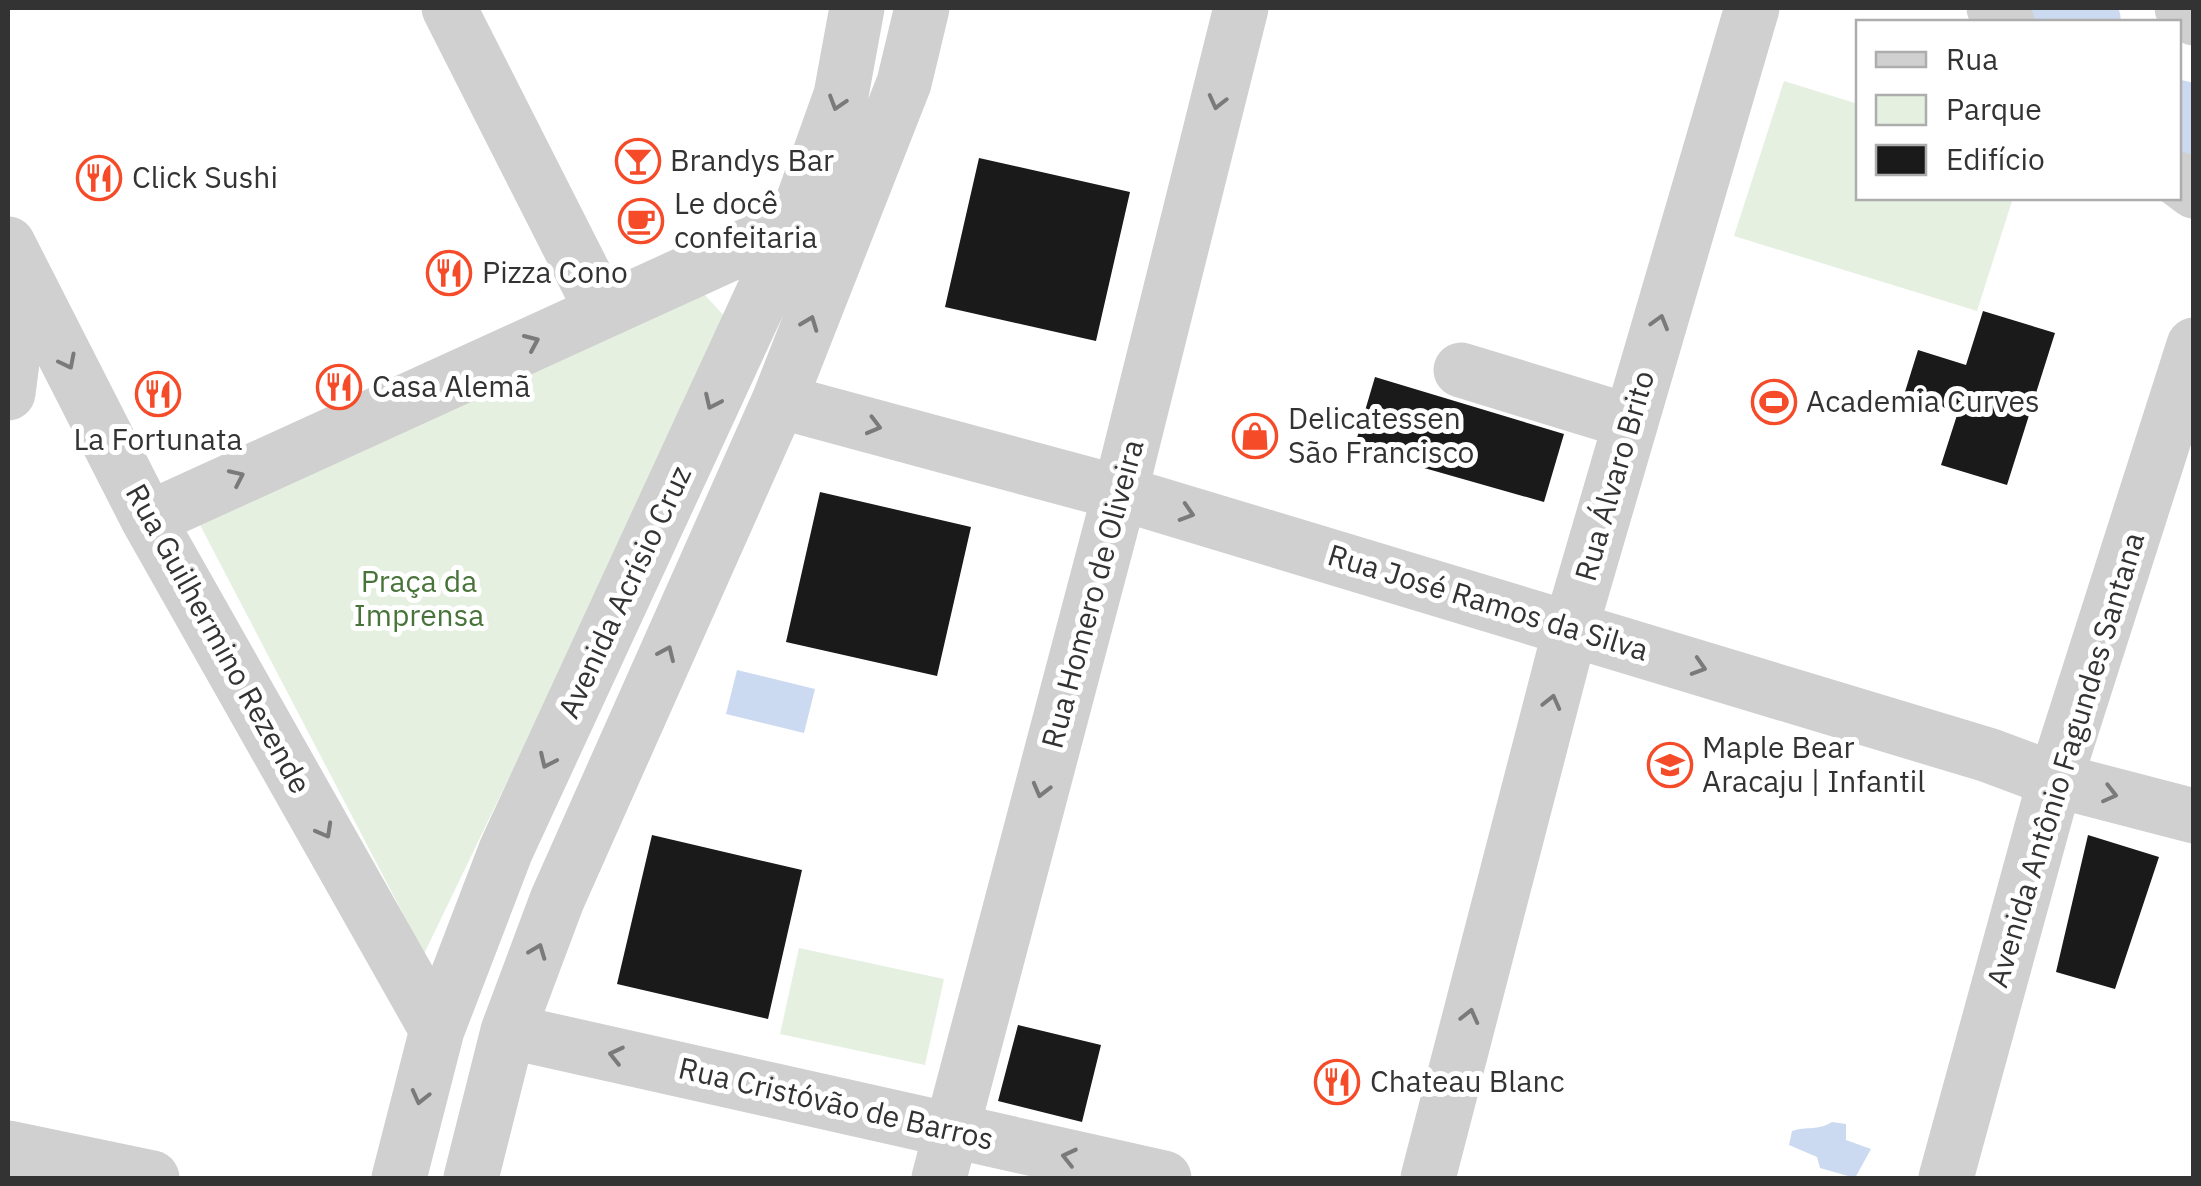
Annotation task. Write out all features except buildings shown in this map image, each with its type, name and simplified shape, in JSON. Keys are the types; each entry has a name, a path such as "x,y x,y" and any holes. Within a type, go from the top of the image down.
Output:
{"street":[{"path":"449,8 602,310"},
{"name":"Avenida Acrísio Cruz","path":"399,1178 437,1030 506,850 795,224 840,94 857,8"},
{"name":"Avenida Acrísio Cruz","path":"470,1178 508,1031 557,900 780,401 904,83 922,8"},
{"name":"Rua Homero de Oliveira","path":"945,1154 1120,493 1241,8"},
{"name":"Rua Álvaro Brito","path":"1428,1178 1571,628 1752,8"},
{"path":"2182,8 2194,18"},
{"path":"148,518 795,224"},
{"path":"8,393 16,260"},
{"name":"Rua Guilhermino Rezende","path":"16,260 148,518 437,1030"},
{"name":"Avenida Antônio Fagundes Santana","path":"1946,1178 2055,780 2194,344"},
{"path":"1461,370 1631,422"},
{"name":"Rua José Ramos da Silva","path":"780,401 1120,493 1988,755 2055,780 2194,816"},
{"name":"Rua Cristóvão de Barros","path":"508,1031 945,1154 1164,1178"},
{"path":"8,1148 152,1178"}],"green space":[{"path":"1784,81 1856,103 1856,200 2012,200 1977,311 1734,236"},
{"name":"Praça da Imprensa","path":"703,293 729,321 424,954 200,525"},
{"path":"799,948 944,979 925,1065 780,1034"}],"water":[{"path":"737,670 815,689 804,733 726,714"},
{"path":"1832,1122 1846,1124 1846,1140 1871,1149 1855,1178 1820,1168 1817,1157 1789,1145 1792,1131"}],"waterway":[{"path":"2068,8 2080,20"},
{"path":"2181,121 2194,128"}],"place":[{"name":"Brandys Bar","path":"638,161"},
{"name":"Click Sushi","path":"99,178"},
{"name":"Le docê confeitaria","path":"641,221"},
{"name":"Pizza Cono","path":"449,273"},
{"name":"Casa Alemã","path":"339,387"},
{"name":"La Fortunata","path":"158,394"},
{"name":"Academia Curves","path":"1774,402"},
{"name":"Delicatessen São Francisco","path":"1255,436"},
{"name":"Maple Bear Aracaju | Infantil","path":"1670,765"},
{"name":"Chateau Blanc","path":"1337,1082"}]}
